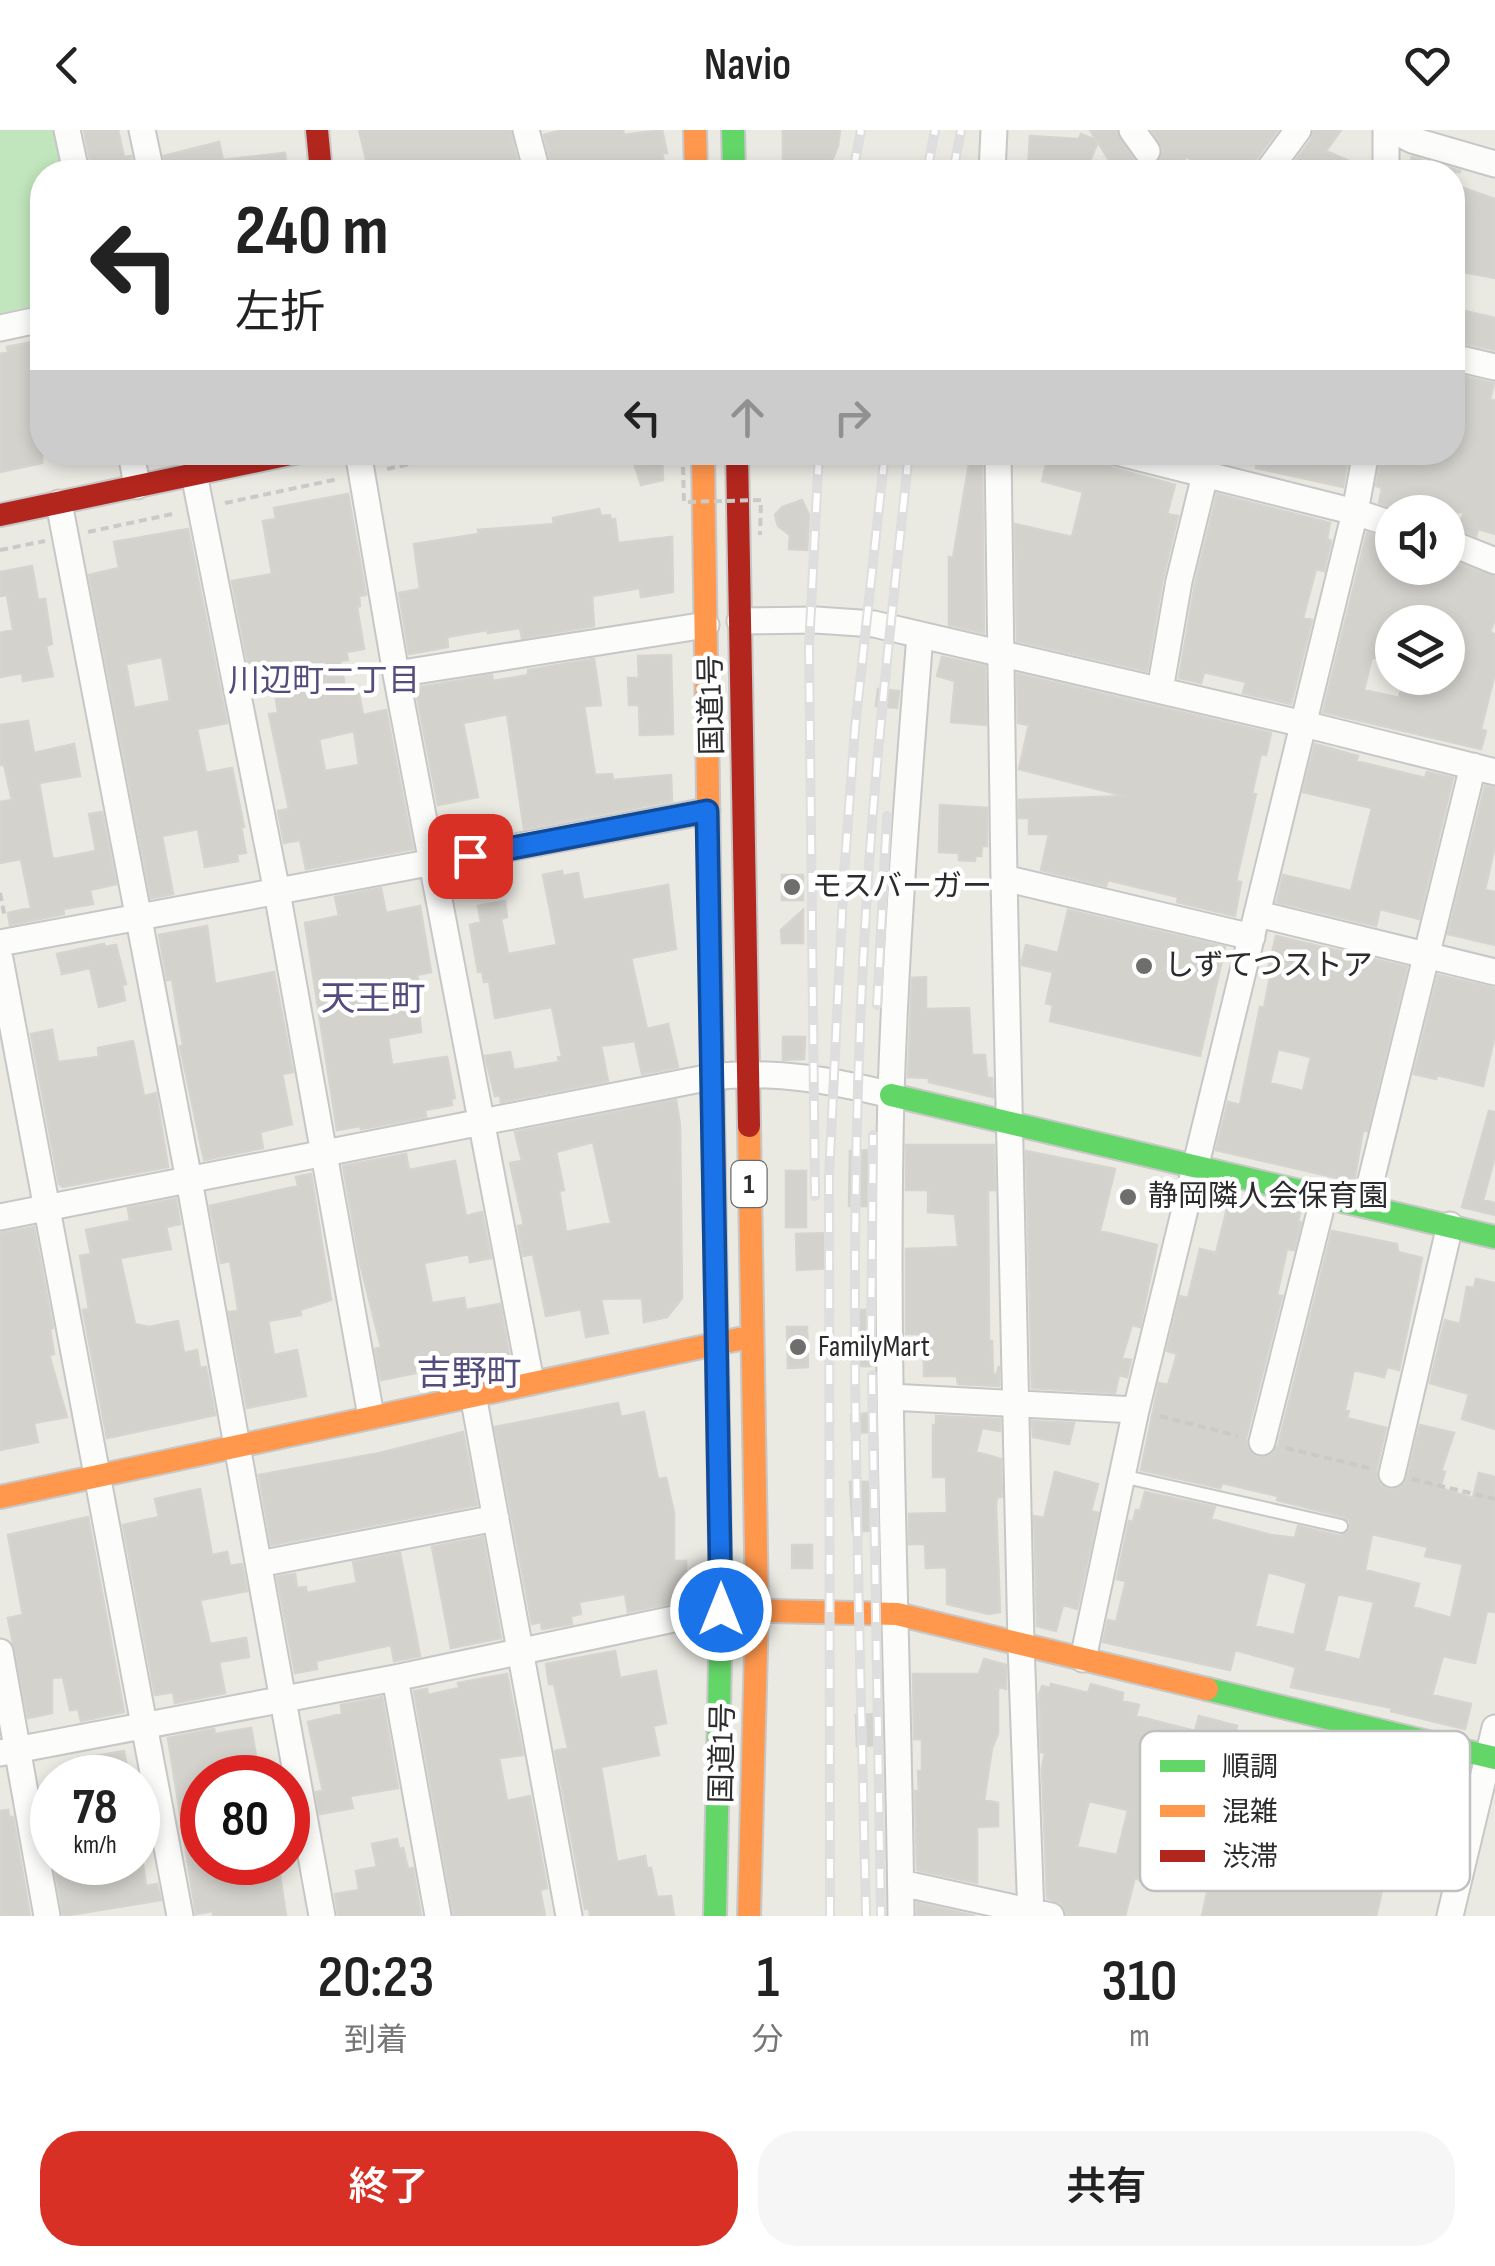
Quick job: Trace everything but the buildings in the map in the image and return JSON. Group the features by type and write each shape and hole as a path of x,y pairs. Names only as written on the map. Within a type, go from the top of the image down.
{"main road":[{"path":"316,130 320,160"},
{"path":"695,130 696,160"},
{"path":"733,130 734,160"},
{"path":"0,515 237,465"},
{"name":"国道1号","path":"703,465 721,1610 714,1916"},
{"name":"国道1号","path":"737,465 757,1610 749,1916"},
{"path":"892,1096 1495,1237"},
{"path":"0,1497 719,1341 750,1338"},
{"path":"721,1610 897,1614 1380,1731"}],"street":[{"path":"67,130 73,160"},
{"path":"142,130 148,160"},
{"path":"526,130 534,160"},
{"path":"993,160 994,130"},
{"path":"1276,160 1298,130"},
{"path":"1387,160 1390,130 1495,164"},
{"path":"0,328 30,322"},
{"path":"1465,361 1495,367"},
{"path":"133,465 137,486"},
{"path":"359,465 531,1382"},
{"path":"901,1883 1038,1914 1020,1644 998,465"},
{"path":"1169,465 1375,519"},
{"path":"1083,1659 1136,1410 1363,465"},
{"path":"194,474 277,892 371,1416"},
{"path":"1160,690 1178,581 1205,474"},
{"path":"59,503 189,1180 322,1916"},
{"path":"1465,549 1495,561"},
{"path":"740,621 874,624 1484,769 1426,955 1365,1205"},
{"path":"396,674 706,625"},
{"path":"901,1916 890,1397 892,1096 898,944 920,634"},
{"path":"3,934 138,918 707,811"},
{"path":"1004,878 1426,955 1495,972"},
{"path":"0,960 180,1916"},
{"path":"0,1217 711,1077 748,1073 828,1079 892,1096"},
{"path":"1262,1442 1324,1196"},
{"path":"1392,1474 1450,1226"},
{"path":"473,1395 568,1916"},
{"path":"890,1397 1136,1410"},
{"path":"260,1564 496,1518"},
{"path":"9,1751 396,1678 721,1610"},
{"path":"0,1652 9,1751 47,1916"},
{"path":"396,1678 438,1916"},
{"path":"1470,1841 1492,1758 1495,1728"},
{"path":"1450,1916 1457,1891"}],"lane":[{"path":"1122,1476 1341,1526"}],"path":[{"path":"0,550 200,508 352,465"},
{"path":"683,468 684,502 761,500 760,535"},
{"path":"0,893 3,934"},
{"path":"1136,1410 1495,1499"}],"green space":[{"path":"0,130 54,130 60,160 30,160 30,307 0,313"}],"railway":[{"path":"855,160 861,130"},
{"path":"929,160 935,130"},
{"path":"955,160 961,130"},
{"path":"815,1196 809,648 818,465"},
{"path":"830,1916 829,1175 855,728 884,465"},
{"path":"866,1916 856,1414 856,1162 874,796 908,465"},
{"path":"877,1005 887,816"},
{"path":"871,1335 873,1135"},
{"path":"872,1375 881,1916"}],"traffic: fast":[{"path":"733,130 734,160"},
{"path":"709,862 721,1609 715,1916"},
{"path":"891,1095 1495,1237"},
{"path":"1207,1689 1382,1731"},
{"path":"1470,1752 1495,1758"}],"traffic: slow":[{"path":"695,130 696,160"},
{"path":"703,465 709,862"},
{"path":"749,1126 757,1610 749,1916"},
{"path":"0,1497 739,1339"},
{"path":"732,1610 897,1614 1207,1689"}],"traffic: jam":[{"path":"317,130 320,160"},
{"path":"0,515 238,465"},
{"path":"737,465 749,1126"}],"place":[{"name":"モスバーガー","path":"792,887"},
{"name":"しずてつストア","path":"1144,966"},
{"name":"静岡隣人会保育園","path":"1128,1197"},
{"name":"FamilyMart","path":"798,1347"}],"district":[{"name":"川辺町二丁目","path":"324,681"},
{"name":"天王町","path":"373,999"},
{"name":"吉野町","path":"469,1374"}],"route":[{"path":"470,856 707,811 721,1610"}]}
